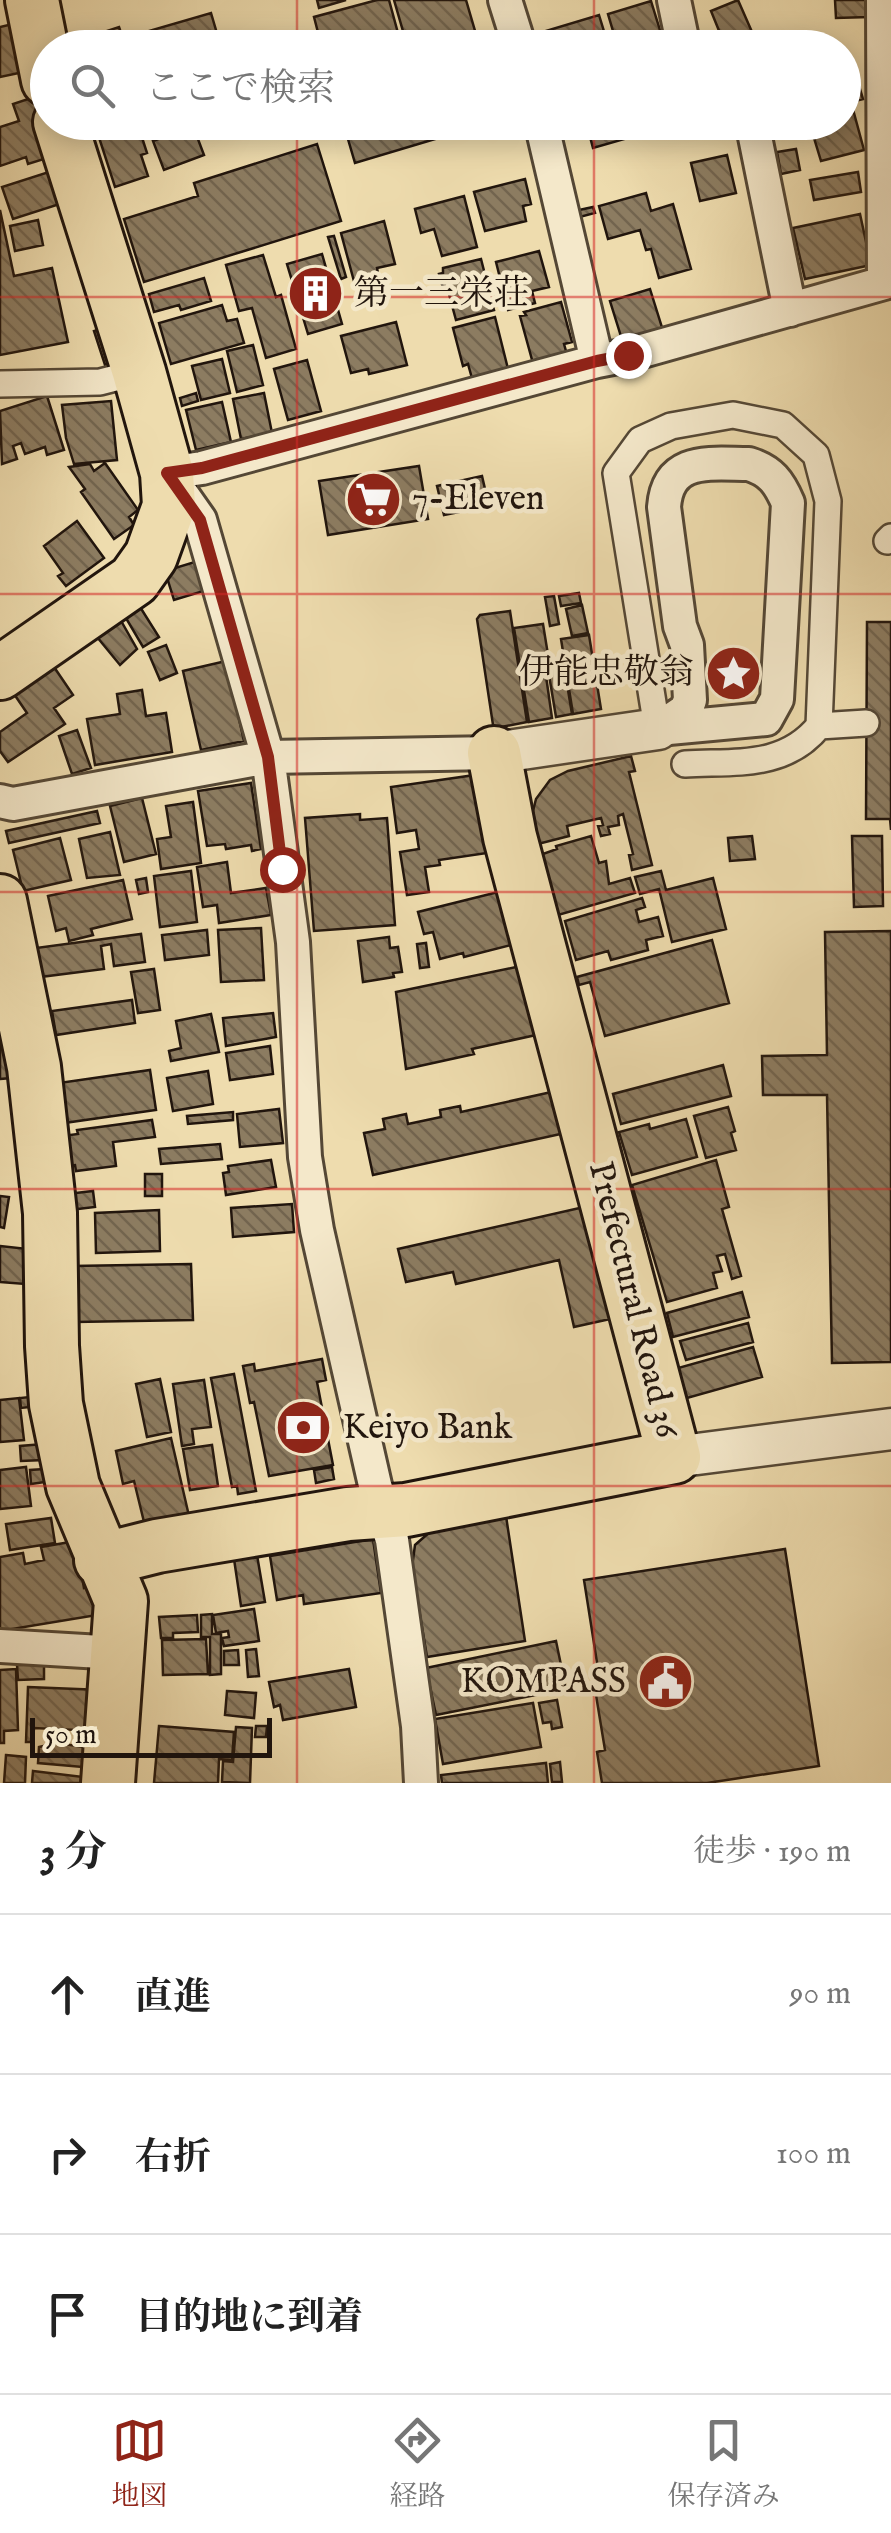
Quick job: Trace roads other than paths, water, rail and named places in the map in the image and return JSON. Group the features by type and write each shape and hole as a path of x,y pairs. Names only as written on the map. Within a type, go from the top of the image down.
{"main road":[{"path":"32,0 38,30"},
{"path":"0,672 134,580 151,556 169,506 167,473 139,372 66,140"},
{"name":"Prefectural Road 36","path":"101,1560 157,1546 348,1514 384,1512 674,1457 510,837 494,754"},
{"path":"0,901 34,1067 50,1214 56,1404 73,1486 121,1601 108,1783"}],"street":[{"path":"505,0 514,30"},
{"path":"422,1783 418,1726 392,1540 317,1230 304,1157 293,942 268,757 200,520 167,473 202,468 884,283 883,0"},
{"path":"676,1 681,30"},
{"path":"545,140 597,361"},
{"path":"756,140 790,310"},
{"path":"0,384 100,382 139,372"},
{"path":"656,719 616,473 640,440 671,426 733,415 783,425 816,455 828,501 830,592 818,726 807,741 787,754 767,759 685,764"},
{"path":"0,800 13,804 268,757 494,754 686,710 690,672 668,541 665,491 685,468 749,464 767,470 780,484 788,503 777,699 766,719 731,724 656,719"},
{"path":"690,672 703,706 731,724"},
{"path":"818,726 866,723"},
{"path":"674,1457 890,1430 891,1440"},
{"path":"0,1646 118,1653"}],"place":[{"name":"第一三栄荘","path":"315,294"},
{"name":"7-Eleven","path":"373,499"},
{"name":"伊能忠敬翁","path":"733,673"},
{"name":"Keiyo Bank","path":"304,1428"},
{"name":"KOMPASS","path":"665,1682"}]}
